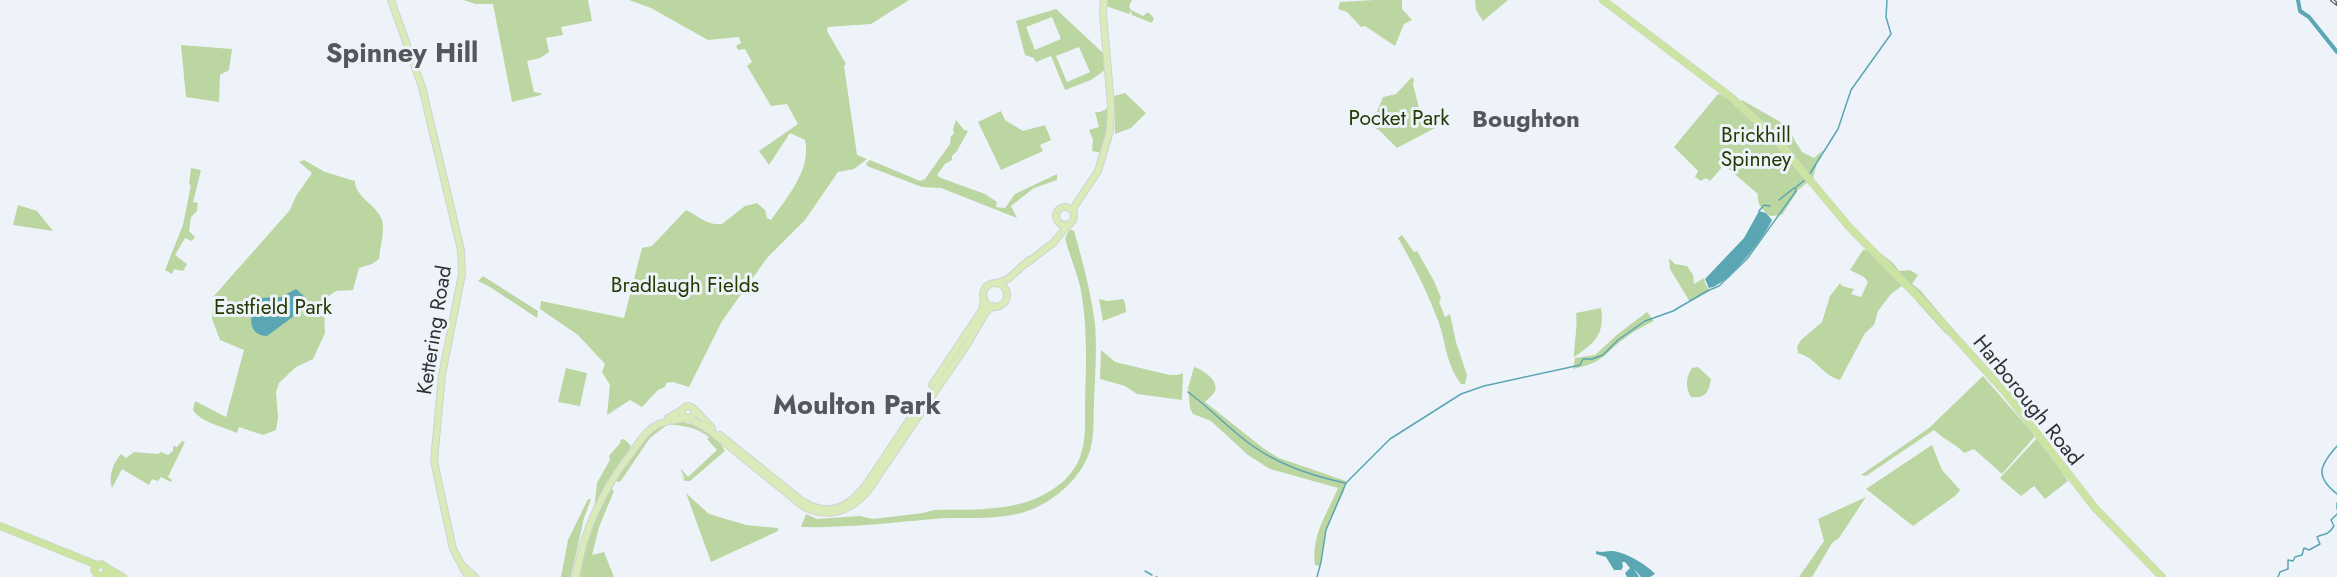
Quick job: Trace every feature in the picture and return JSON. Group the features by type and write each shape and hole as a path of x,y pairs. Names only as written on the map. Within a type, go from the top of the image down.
{"highway":[{"name":"Harborough Road","path":"1603,0 1735,100 1774,137 1866,245 1971,354 2030,423 2087,499 2162,577"},
{"path":"0,528 88,566 96,568 102,564 105,571 114,577"},
{"path":"96,568 99,576 105,571"},
{"path":"105,571 123,577"}],"main road":[{"name":"Kettering Road","path":"391,0 424,92 462,250 462,274 442,375 434,458 436,478 453,549 459,563 471,576"},
{"path":"576,577 592,519 639,437 649,427 687,406 694,409 710,427 809,505 826,509 843,506 863,490 982,310 985,288 990,284 1008,279 1057,238 1073,219 1076,204 1100,167 1110,131 1111,105 1103,17 1104,0"},
{"path":"1057,238 1058,210 1076,204"},
{"path":"1067,207 1073,211"},
{"path":"1058,224 1068,225"},
{"path":"932,386 936,385 968,343 987,309 1005,301 1008,279"},
{"path":"996,283 1006,290"},
{"path":"984,299 993,306"},
{"path":"682,410 683,416 709,430 800,505 815,512 834,513 852,506 870,488 948,369"},
{"path":"624,461 653,427 688,418 694,415 694,409"},
{"path":"674,420 687,421 709,430"},
{"path":"758,464 760,470 777,486"}],"green space":[{"path":"463,0 588,0 592,21 561,27 563,35 546,38 549,52 540,58 527,61 534,92 541,93 541,95 512,102 493,4 476,4"},
{"name":"Bradlaugh Fields","path":"629,0 909,0 871,24 828,27 827,31 846,64 844,66 857,155 867,159 854,169 838,172 805,220 767,258 722,321 689,387 673,382 666,383 665,387 658,390 642,407 630,400 607,415 610,385 602,372 605,364 578,335 540,309 541,301 624,318 642,248 652,246 686,210 707,222 722,224 745,206 757,203 765,210 767,218 771,220 796,183 805,162 806,151 805,140 790,133 769,165 759,151 798,124 787,104 771,106 747,66 752,62 745,49 738,50 736,46 741,43 739,37 708,40 651,8"},
{"path":"1107,0 1132,0 1129,6 1131,10 1143,16 1148,12 1154,18 1152,23 1132,15 1131,11 1129,14 1106,6"},
{"path":"1402,0 1402,9 1412,20 1404,24 1395,46 1365,26 1361,27 1347,12 1338,9 1340,2"},
{"path":"1475,0 1508,0 1483,21 1476,10"},
{"path":"1056,9 1103,53 1105,70 1091,80 1065,90 1051,56 1036,62 1034,58 1025,55 1016,21","holes":["1052,17 1061,39 1035,50 1026,27","1079,47 1090,72 1067,82 1056,56"]},
{"path":"181,45 232,49 229,70 220,75 219,102 186,97"},
{"name":"Pocket Park","path":"1412,77 1419,108 1437,127 1397,148 1379,130 1371,126 1383,97 1396,94"},
{"path":"1125,93 1146,113 1131,128 1115,134 1114,96"},
{"name":"Brickhill Spinney","path":"1718,94 1741,102 1742,100 1789,127 1802,152 1814,158 1823,150 1813,178 1798,190 1782,215 1770,216 1759,204 1758,194 1724,165 1710,181 1706,178 1701,181 1695,177 1698,171 1674,147"},
{"path":"1108,108 1102,153 1092,151 1093,140 1089,130 1099,127 1095,112"},
{"path":"1001,111 1005,120 1023,131 1045,125 1051,140 1040,145 1043,151 1001,170 978,122"},
{"path":"956,120 964,130 968,131 952,156 952,160 945,164 937,175 941,178 985,194 997,202 996,207 1005,208 1015,194 1057,174 1057,180 1034,188 1011,206 1017,218 941,188 922,187 867,166 866,163 870,160 920,181 925,179 950,144"},
{"name":"Eastfield Park","path":"304,160 325,172 355,181 359,192 382,220 383,234 379,259 359,268 353,290 336,291 329,296 324,310 325,333 313,359 296,367 279,383 276,392 278,417 276,430 263,435 239,427 237,433 201,418 193,410 195,401 226,417 244,350 220,340 212,319 213,297 290,210 296,196 312,173 299,162"},
{"path":"191,168 201,170 193,202 198,203 197,211 191,217 189,231 195,237 192,241 185,238 175,255 187,264 183,271 174,269 172,274 165,270 183,225 191,185 189,184"},
{"path":"18,205 37,211 53,231 13,225"},
{"path":"1070,229 1074,231 1086,278 1095,324 1096,343 1092,443 1084,465 1072,481 1042,505 1009,516 801,527 806,514 817,519 860,516 873,519 934,510 1011,506 1039,497 1067,478 1077,464 1083,448 1086,374 1083,301 1065,238"},
{"path":"1402,235 1414,252 1417,251 1434,281 1445,317 1450,314 1467,375 1465,384 1461,384 1451,367 1433,308 1398,238"},
{"path":"1875,249 1893,263 1899,271 1910,270 1918,275 1912,284 1920,290 1953,329 1946,334 1916,301 1915,294 1906,283 1891,294 1878,311 1874,325 1865,333 1840,380 1798,353 1797,347 1801,340 1822,322 1830,296 1840,283 1842,286 1854,289 1851,294 1861,297 1868,282 1864,277 1850,270 1863,250"},
{"path":"1669,258 1675,264 1687,266 1693,275 1694,284 1704,278 1710,291 1690,302 1670,269"},
{"path":"483,276 538,311 537,318 478,281"},
{"path":"1099,299 1108,301 1123,299 1126,312 1103,321"},
{"path":"1601,308 1601,325 1597,337 1574,357 1576,313"},
{"path":"1647,312 1654,321 1628,335 1597,361 1573,369 1575,358 1595,355"},
{"path":"1101,350 1115,362 1170,375 1183,373 1182,400 1137,394 1125,386 1100,379"},
{"path":"1194,367 1206,373 1215,383 1215,391 1205,402 1263,448 1279,458 1346,481 1344,491 1326,530 1320,566 1315,565 1315,544 1338,488 1270,469 1248,455 1211,421 1193,414 1190,408 1188,388"},
{"path":"1698,367 1711,379 1708,390 1703,395 1691,397 1687,378 1692,368"},
{"path":"566,368 587,373 580,406 558,402"},
{"path":"1983,376 2035,436 2002,474 1974,449 1964,453 1934,430 1866,476 1861,475 1929,428"},
{"path":"678,421 692,424 709,434 726,446 726,448 722,446 725,451 690,481 685,481 680,474 685,479 680,468 688,477 717,450 707,439 709,437 699,431 668,424 650,438 620,482 615,481 640,443 656,429 666,424"},
{"path":"2038,437 2068,481 2045,499 2034,486 2021,496 2000,478"},
{"path":"624,439 631,446 594,511 597,483 610,460 609,456 621,442 620,440"},
{"path":"182,441 185,442 168,477 172,480 171,482 161,477 158,481 152,479 149,485 122,469 112,488 112,470 121,454 126,458 134,452 158,454 161,452 168,455 173,451 173,446 177,447"},
{"path":"1932,445 1942,470 1960,490 1913,526 1866,489"},
{"path":"610,488 614,491 599,527 592,555 604,552 614,577 579,577 591,525"},
{"path":"686,493 709,514 746,525 778,528 778,531 711,562"},
{"path":"1866,497 1839,538 1832,543 1812,577 1799,577 1824,541 1818,519"},
{"path":"588,499 591,499 584,518 571,577 561,577 568,540"}],"water":[{"path":"1759,211 1766,213 1772,220 1762,238 1735,270 1717,285 1709,288 1705,279 1744,238"},
{"path":"296,289 306,298 306,307 267,336 256,332 251,316 256,298 281,297"},
{"path":"1596,551 1622,553 1655,574 1650,577 1641,577 1634,569 1639,577 1627,577 1625,573 1630,568 1625,562 1622,562 1621,570 1614,570 1606,557 1596,554"}],"waterway":[{"path":"1809,175 1838,129 1851,90 1891,34 1886,17 1887,0"},
{"path":"2298,0 2300,11 2309,17 2337,52"},
{"path":"1317,577 1326,530 1346,483 1390,439 1461,394 1484,386 1580,365 1583,359 1603,355 1618,340 1645,321 1673,311 1719,286 1747,259 1796,191 1795,188 1806,179"},
{"path":"1779,200 1794,188"},
{"path":"1759,211 1764,205 1770,206"},
{"path":"1188,392 1242,438 1272,458 1320,477 1345,483"},
{"path":"2337,446 2323,465 2322,470 2325,482 2337,494"},
{"path":"2337,503 2337,509"},
{"path":"2278,577 2280,572 2288,569 2288,560 2293,561 2295,557 2302,555 2304,548 2309,550 2320,544 2317,537 2332,529 2334,526 2331,520 2337,514"},
{"path":"1145,571 1152,575"}],"railway":[{"path":"2332,0 2337,4"}],"district":[{"name":"Spinney Hill","path":"402,52"},
{"name":"Boughton","path":"1526,118"},
{"name":"Moulton Park","path":"857,404"}]}
